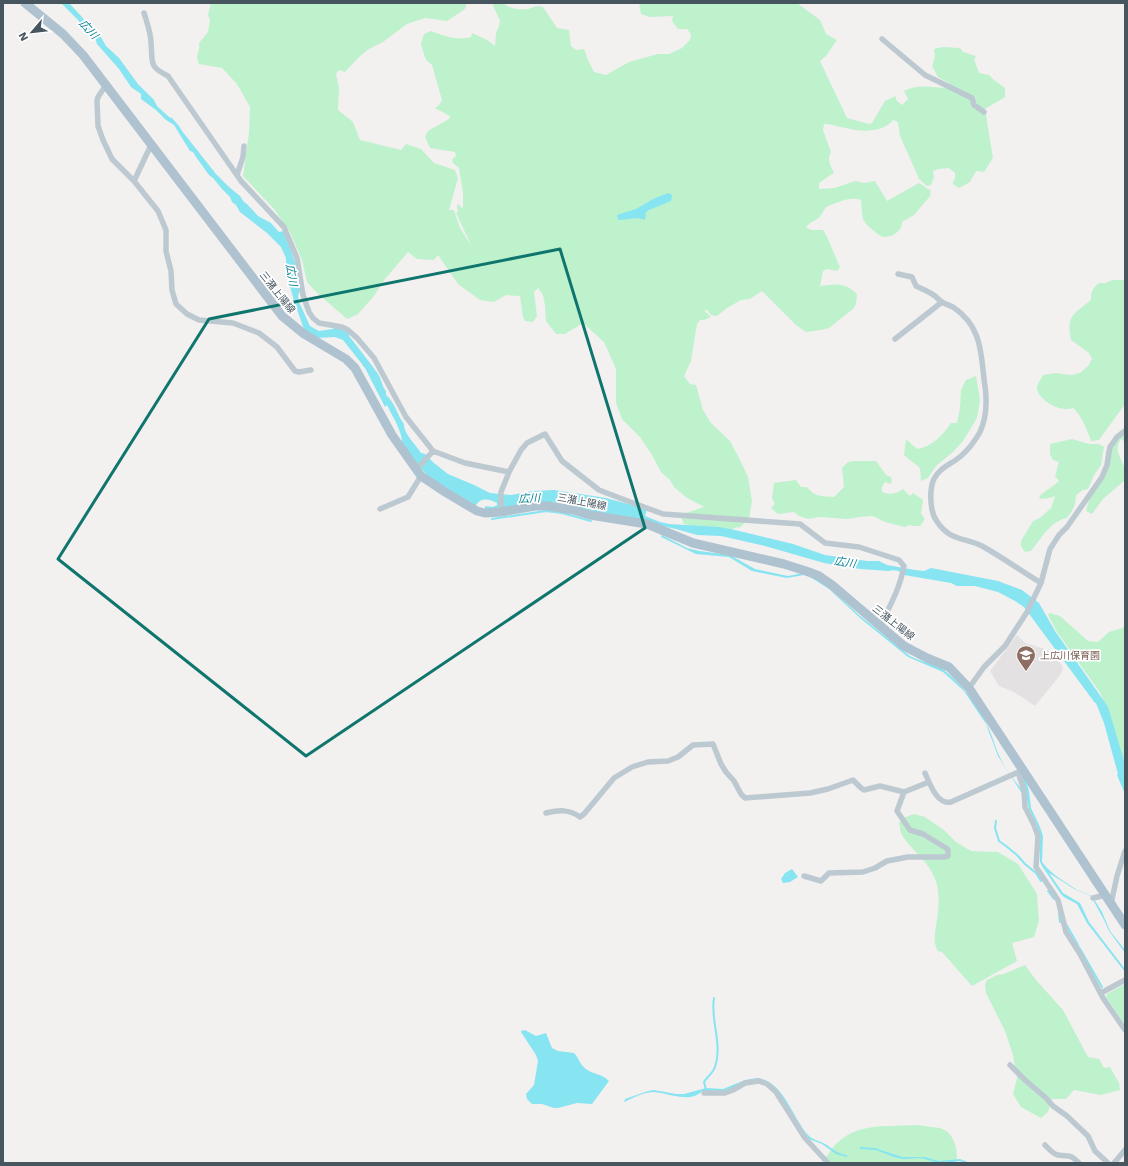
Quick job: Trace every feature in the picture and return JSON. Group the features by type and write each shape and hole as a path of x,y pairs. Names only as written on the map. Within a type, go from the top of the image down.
{"main road":[{"name":"三潴上陽線","path":"25,3 63,34 82,55 282,316 304,334 346,360 355,368 392,435 419,470 445,492 477,511 485,513 535,506 548,506 590,515 647,524 694,543 803,570 819,576 910,649 949,668 969,688 1021,771 1125,925"}],"street":[{"path":"144,13 152,42 151,60 154,68 168,76 237,175 284,227 297,258 309,312 319,323 342,327 357,338 374,358 412,426 428,443 433,451 465,463 508,472"},
{"path":"882,39 925,75 972,98 974,105 984,112"},
{"path":"106,85 98,97 98,126 112,158 134,181 158,210 166,230 166,250 171,271 172,290 176,304 186,314 199,320 233,323 259,333 277,347 295,371 300,372 311,370"},
{"path":"134,181 151,145"},
{"path":"237,175 243,157 244,146"},
{"path":"898,274 912,277 916,286 934,295 963,316 971,324 981,346 987,398 985,415 980,432 970,447 939,471 933,480 931,491 932,511 935,519 944,532 981,546 1041,583"},
{"path":"895,339 942,302"},
{"path":"969,688 984,668 1005,646 1027,612 1041,583 1050,550 1059,535 1067,527 1102,477 1107,465 1110,447 1117,437 1125,431"},
{"path":"501,510 501,492 508,472 527,443 545,434 562,461 599,490 663,514 800,524 825,543 859,547 899,560 904,566 902,575 894,599 880,626"},
{"path":"380,509 408,497 419,470 433,451"},
{"path":"546,813 570,811 580,817 614,778 642,763 668,761 678,757 693,745 713,744 721,764 745,798 810,793 828,789 853,780 864,790 880,786 904,792 929,782"},
{"path":"925,773 940,801 946,803 1021,771 1025,807 1038,836 1036,868 1058,900 1066,932 1103,998 1125,1030"},
{"path":"804,876 821,881 830,873 863,872 875,868 887,861 908,857 948,856 948,850 946,848 923,834 910,830 903,823 896,811 904,792"},
{"path":"1111,904 1117,876 1125,851"},
{"path":"1093,898 1106,895"},
{"path":"1101,993 1125,980"},
{"path":"1010,1065 1053,1106 1067,1116 1088,1136 1095,1151 1107,1162"},
{"path":"704,1093 725,1093 745,1083 759,1081 767,1084 776,1092 805,1138 828,1163"},
{"path":"1045,1145 1054,1153 1058,1155 1066,1155 1079,1163"},
{"path":"1114,1163 1125,1150"}],"highlighted area":[{"path":"560,249 645,528 306,756 58,559 209,319"}],"shaded area":[{"name":"上広川保育園","path":"1017,635 1025,643 1050,652 1051,655 1058,658 1063,668 1061,674 1035,706 1014,692 999,686 990,671"}],"green space":[{"path":"211,3 467,3 465,9 447,21 425,18 407,24 383,42 369,49 345,72 339,70 336,74 339,88 338,110 353,122 360,140 401,150 406,144 421,149 434,163 455,170 458,178 449,210 454,210 460,228 472,247 456,213 458,212 458,204 463,209 463,193 459,168 453,163 452,159 456,156 455,152 430,148 425,137 428,131 449,119 450,116 435,108 442,100 432,65 426,60 421,43 424,34 431,31 456,38 471,37 472,33 487,40 495,46 496,33 500,21 492,3 503,3 508,7 518,9 528,9 537,6 543,7 557,28 569,30 571,46 576,50 584,49 594,72 606,75 629,62 658,54 669,54 682,48 690,40 691,34 687,29 678,29 672,21 673,16 650,17 641,14 639,3 797,3 820,20 826,34 837,40 826,56 820,61 847,118 869,124 872,123 885,101 896,96 896,100 902,105 908,99 904,91 915,87 926,86 949,88 949,83 938,77 932,66 935,57 934,49 943,47 960,48 963,52 976,56 974,59 979,73 989,75 1005,88 1005,97 985,109 993,158 984,172 976,171 970,182 959,188 953,184 955,173 949,168 933,171 934,177 931,185 927,186 919,179 900,136 898,122 893,120 884,127 864,131 824,124 823,130 831,152 829,157 831,167 834,172 819,183 819,189 835,188 855,181 864,183 875,181 887,201 919,183 931,191 931,195 914,215 902,222 899,231 886,237 881,236 872,230 865,223 862,216 861,200 857,199 843,200 826,207 819,218 806,227 811,230 823,230 840,267 837,271 827,269 823,271 820,286 840,285 848,287 857,294 856,304 853,309 829,328 806,332 796,325 762,291 750,299 741,300 717,316 711,315 707,310 704,310 711,317 700,320 697,324 691,361 684,376 690,384 696,385 703,410 711,423 730,441 748,477 752,501 749,519 739,528 711,530 684,524 680,515 704,507 687,498 674,487 670,480 661,472 640,437 622,419 616,403 616,369 604,342 583,323 565,334 556,334 546,321 543,295 538,288 534,292 537,316 533,322 525,321 520,296 506,295 494,302 480,300 458,284 438,255 434,260 417,259 408,252 358,314 347,319 315,291 307,282 302,260 290,232 274,209 243,176 249,133 250,107 237,84 222,68 199,64 197,55 199,43 208,32 210,20 208,15"},
{"path":"1113,280 1125,280 1125,404 1099,440 1091,441 1084,423 1079,414 1073,408 1062,409 1050,404 1041,396 1037,387 1043,375 1056,373 1071,375 1080,373 1088,366 1092,359 1089,353 1071,340 1071,320 1076,312 1091,300 1092,292 1099,283 1105,283"},
{"path":"976,376 980,400 977,418 963,441 953,452 936,466 928,478 921,481 920,468 904,455 906,439 917,449 922,448 937,440 951,423 957,423 961,390 966,380"},
{"path":"1125,428 1125,442 1121,439 1118,447 1118,453 1124,467 1125,480 1103,499 1092,514 1086,511 1089,500 1104,468 1107,449 1116,435"},
{"path":"1072,439 1089,444 1099,444 1104,447 1101,465 1094,475 1088,489 1083,490 1076,495 1074,507 1067,518 1051,527 1031,551 1025,552 1021,546 1021,541 1033,521 1040,518 1051,508 1055,496 1041,499 1039,497 1059,481 1055,476 1059,462 1053,460 1050,454 1050,444"},
{"path":"876,461 886,475 891,477 892,481 890,484 885,482 882,487 882,492 893,494 903,489 910,496 913,493 923,500 921,514 925,519 920,526 909,525 905,527 885,522 873,516 848,519 819,517 808,519 799,516 794,512 778,514 771,508 775,504 772,498 774,483 796,480 801,487 807,487 813,493 822,496 834,497 844,487 842,468 848,462"},
{"path":"1050,613 1060,616 1088,641 1098,642 1109,632 1125,627 1125,766 1101,694 1057,632 1048,615"},
{"path":"914,814 925,817 944,830 956,842 971,851 998,852 1018,864 1037,894 1039,921 1034,937 1012,943 1017,961 972,986 942,952 938,951 936,947 935,933 939,902 937,885 931,870 907,842 900,831 899,823 903,818"},
{"path":"1025,965 1036,980 1063,1010 1088,1057 1099,1059 1104,1068 1110,1067 1119,1083 1120,1090 1101,1095 1074,1090 1066,1099 1052,1099 1048,1112 1041,1118 1021,1107 1013,1094 1017,1078 1013,1055 1005,1031 986,993 985,985 987,980 997,975 1004,974"},
{"path":"1125,984 1125,1025 1106,997 1107,994"},
{"path":"917,1125 940,1128 949,1133 956,1147 956,1163 823,1163 831,1149 851,1133 875,1127"}],"water":[{"name":"広川","path":"61,3 69,3 87,25 101,37 106,46 119,58 138,84 154,100 157,106 172,118 179,126 216,174 240,196 258,216 271,223 279,232 284,231 295,262 300,290 298,296 299,302 310,326 319,331 333,329 334,327 344,330 349,334 378,374 386,391 386,395 394,405 410,439 421,453 425,454 448,474 490,493 511,495 533,491 554,490 606,498 647,509 645,516 669,524 719,527 793,544 825,555 867,561 879,561 887,565 915,570 924,571 931,568 998,581 1022,590 1039,603 1055,631 1108,707 1125,764 1125,794 1117,775 1118,774 1104,723 1096,703 1024,607 998,592 975,586 957,586 951,583 904,575 895,570 860,569 824,563 765,546 721,536 697,535 676,529 581,509 566,503 546,502 485,510 485,506 493,507 497,505 497,503 491,500 483,500 478,502 476,505 477,508 436,483 425,473 400,443 402,440 400,431 387,405 385,407 365,368 343,340 335,337 316,338 305,332 289,283 286,258 281,247 267,233 240,212 230,197 209,175 193,152 190,151 174,125 141,99 141,94 131,87 119,69 97,44 95,38 89,36 78,20"},
{"path":"668,193 672,195 671,201 646,212 645,220 638,218 618,220 617,215 636,209 653,199"},
{"path":"662,535 687,548 730,555 755,569 788,576 803,573 824,583 859,615 910,656 932,664 944,670 951,676 963,688 979,709 989,728 998,753 1004,764 1027,796 1022,777 999,742 1000,741 1025,778 1029,791 1031,808 1043,836 1042,862 1056,876 1077,890 1092,896 1102,912 1110,931 1125,950 1125,953 1109,931 1091,896 1076,890 1049,873 1063,893 1080,903 1089,922 1125,969 1125,972 1087,923 1077,904 1061,894 1042,866 1040,862 1040,836 1037,825 1029,809 1027,799 998,756 986,724 964,691 943,672 908,657 860,618 829,589 810,577 804,575 787,578 752,571 729,557 696,554 661,537"},
{"path":"792,869 798,877 790,882 783,883 781,879 785,873"},
{"path":"525,1030 536,1036 546,1033 552,1048 558,1051 574,1053 582,1066 609,1081 592,1104 577,1103 554,1108 542,1104 532,1104 527,1099 526,1094 534,1085 538,1061 536,1055 521,1032"},
{"path":"757,1078 774,1086 781,1093 803,1128 812,1139 847,1155 847,1157 836,1154 822,1144 809,1139 779,1093 759,1080 726,1091 702,1091 692,1097 679,1097 650,1092 624,1102 625,1099 648,1091 654,1090 684,1094 706,1088 723,1089 745,1080"},
{"path":"860,1147 875,1148 902,1157 924,1157 939,1161 960,1159 970,1163 958,1161 938,1163 921,1158 903,1159 876,1150 860,1149"}],"waterway":[{"path":"492,519 546,511 562,513 591,521"},
{"path":"996,821 995,828 999,841 1036,873 1041,881"},
{"path":"1048,891 1054,899"},
{"path":"1059,913 1060,922"},
{"path":"1066,924 1078,945"},
{"path":"1079,947 1102,987"},
{"path":"706,1090 704,1082 715,1067 718,1050 713,1006 714,998"}],"place":[{"name":"上広川保育園","path":"1026,672"}]}
